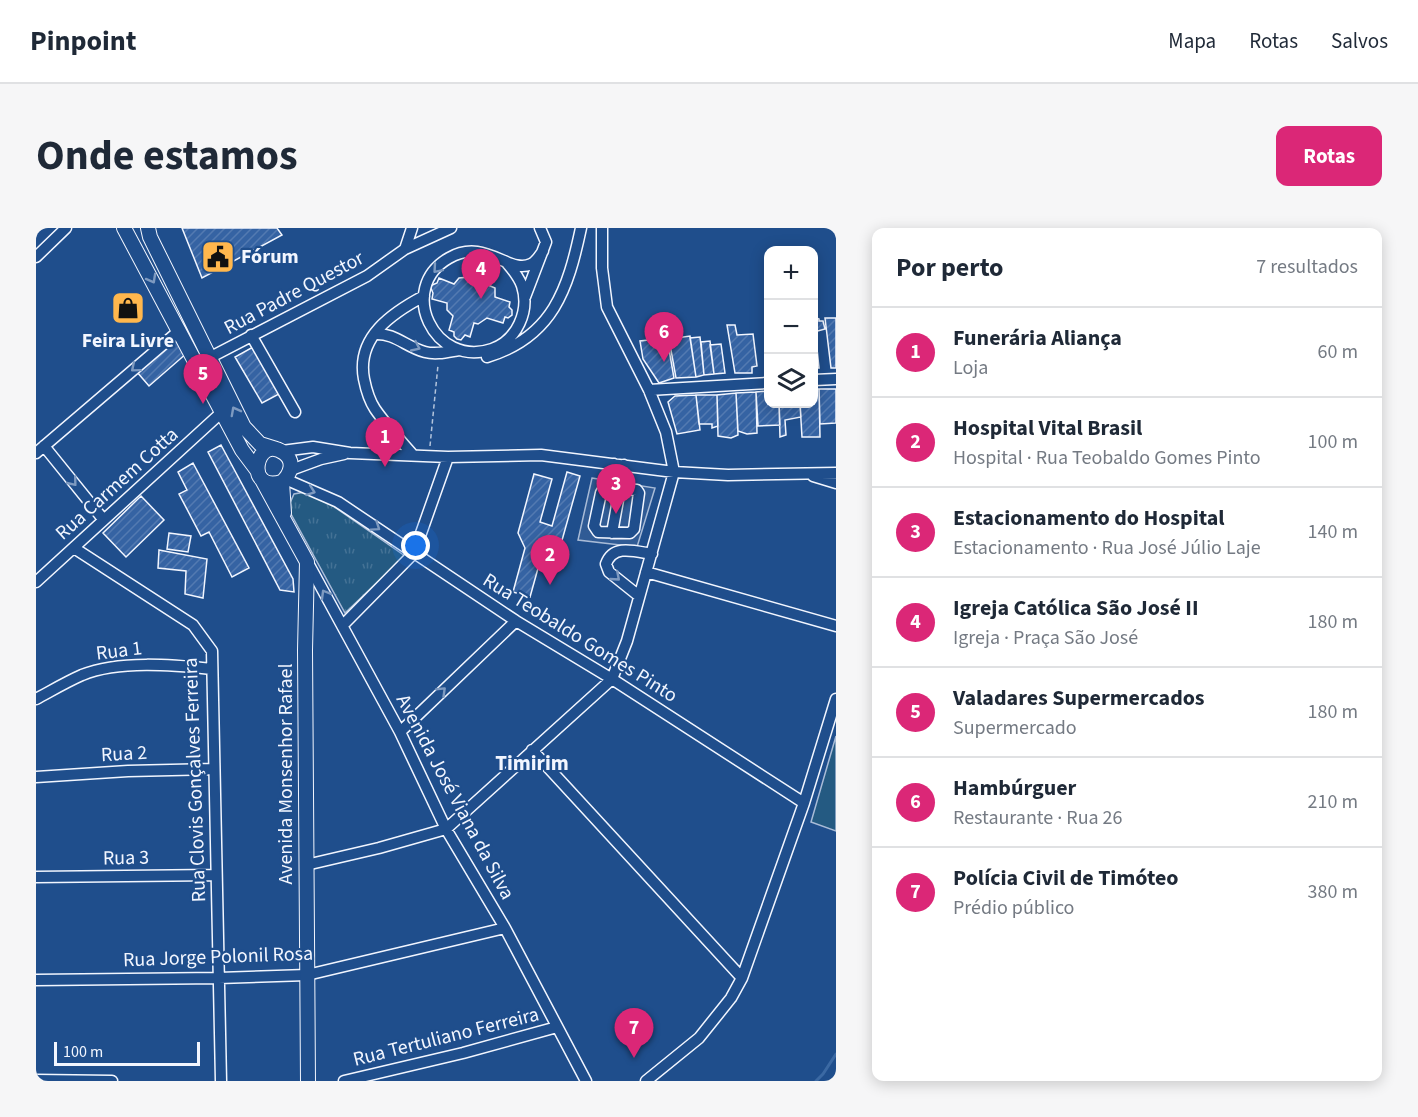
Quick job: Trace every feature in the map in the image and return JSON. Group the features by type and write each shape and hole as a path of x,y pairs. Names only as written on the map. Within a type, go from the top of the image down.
{"main road":[{"name":"Avenida Monsenhor Rafael","path":"124,228 242,450 259,474 307,562 308,1081"},
{"path":"148,228 150,237 244,427 260,444 279,450 290,459 283,505 285,520"},
{"path":"279,450 271,450 261,455 258,459 259,474 271,483 286,477"}],"street":[{"path":"36,257 66,228"},
{"path":"405,249 412,228"},
{"name":"Rua Padre Questor","path":"209,358 367,276 405,249 451,228"},
{"path":"525,298 546,242 540,228"},
{"path":"375,334 395,336 424,352 440,354 461,350 478,352 494,348 507,340 518,328 524,313 525,298 522,285 516,273 507,263 494,255 479,251 463,252 448,258 436,267 428,280 424,296 424,309 428,323 446,344 461,350 485,358 509,351 534,332 560,300 572,272 582,228"},
{"path":"306,865 446,829 612,679 627,641 674,472 666,432 649,390 607,307 602,268 602,228"},
{"path":"507,263 533,264 543,251"},
{"path":"413,455 374,407 366,390 362,370 367,345 385,321 424,296"},
{"path":"103,519 40,449 180,330"},
{"path":"251,335 295,412"},
{"path":"818,380 836,378"},
{"path":"649,390 764,383"},
{"name":"Rua Carmem Cotta","path":"36,582 222,412"},
{"path":"279,450 313,447 350,453 448,457 541,455 674,472 728,475 836,473"},
{"path":"286,477 321,459 350,453"},
{"path":"343,625 414,553 448,457"},
{"path":"612,533 620,489 619,465"},
{"path":"619,465 601,493 594,526 598,532 630,533 634,529 639,493 637,490 620,489"},
{"path":"807,473 836,483"},
{"name":"Rua Teobaldo Gomes Pinto","path":"286,477 338,502 516,621 612,679 804,803"},
{"name":"Rua Clovis Gonçalves Ferreira","path":"74,548 193,625 212,651 221,1081"},
{"path":"639,596 609,572 606,564 609,555 616,551 630,550 652,554"},
{"name":"Avenida José Viana da Silva","path":"307,562 400,732 446,829 505,927 586,1081"},
{"path":"646,572 836,626"},
{"path":"400,732 516,621"},
{"name":"Rua 1","path":"36,699 84,674 126,665 175,665 212,669"},
{"path":"646,1081 699,1038 731,998 742,978 804,803 836,699"},
{"path":"532,750 742,978"},
{"name":"Rua 2","path":"36,777 128,771 214,769"},
{"name":"Rua 3","path":"36,878 216,875"},
{"name":"Rua Jorge Polonil Rosa","path":"36,980 307,975 505,927"},
{"name":"Rua Tertuliano Ferreira","path":"344,1081 463,1053 556,1027"},
{"path":"36,1080 112,1081"}],"path":[{"path":"429,456 440,354"}],"green space":[{"path":"305,492 323,499 405,556 345,613 291,514 290,503 294,494"},
{"path":"836,736 836,831 811,822"}],"shaded area":[{"path":"592,478 655,488 637,547 578,540"}],"building":[{"name":"Fórum","path":"182,228 277,228 282,235 202,278"},
{"path":"485,261 489,269 493,270 488,285 495,288 495,297 510,302 512,315 505,317 503,323 487,318 478,324 474,323 470,337 465,335 461,340 457,339 454,332 449,330 453,316 447,310 447,303 432,299 433,293 430,286 437,283 439,278 454,284 459,278 468,277 474,262 479,264"},
{"path":"825,318 836,318 836,368 831,368"},
{"path":"818,319 823,321 825,329 818,331"},
{"path":"727,325 735,325 737,335 753,334 757,366 752,367 752,373 735,373"},
{"path":"690,336 696,377 676,378 669,339"},
{"path":"700,337 704,375 696,377 690,338"},
{"path":"667,338 674,378 659,383 643,359 640,341"},
{"path":"177,339 187,353 149,386 137,372"},
{"path":"710,341 714,374 704,375 701,342"},
{"path":"721,344 725,373 714,374 710,345"},
{"path":"253,347 279,394 262,403 235,357"},
{"path":"819,389 820,437 802,437 800,408 818,408"},
{"path":"819,389 836,389 836,423 820,424"},
{"path":"764,391 764,408 779,408 780,425 758,426 756,392"},
{"path":"756,392 757,433 747,434 738,431 736,393"},
{"path":"736,393 738,435 731,438 718,436 717,395"},
{"path":"696,395 700,430 677,434 668,402 675,396"},
{"path":"696,395 717,395 718,426 712,428 712,424 699,424"},
{"path":"779,408 800,408 801,417 785,420 786,435 780,437"},
{"path":"221,445 293,579 294,592 280,590 208,452"},
{"path":"193,463 249,568 232,577 209,532 201,536 179,494 187,490 178,472"},
{"path":"567,472 580,476 559,551 544,547 530,597 513,592 525,548 518,533 534,474 552,479 540,522 552,526"},
{"path":"141,496 164,520 126,557 103,533"},
{"path":"169,533 191,536 188,552 167,549"},
{"path":"159,550 207,559 203,598 185,594 186,571 158,568"}],"waterway":[{"path":"816,1081 836,1054"}],"place":[{"name":"Fórum","path":"218,257"},
{"name":"Igreja Católica São José II","path":"481,299"},
{"name":"Feira Livre","path":"128,308"},
{"name":"Hambúrguer","path":"664,362"},
{"name":"Valadares Supermercados","path":"203,404"},
{"name":"Funerária Aliança","path":"385,467"},
{"name":"Estacionamento do Hospital","path":"616,514"},
{"name":"Hospital Vital Brasil","path":"550,585"},
{"name":"Polícia Civil de Timóteo","path":"634,1058"}],"district":[{"name":"Timirim","path":"532,763"}]}
